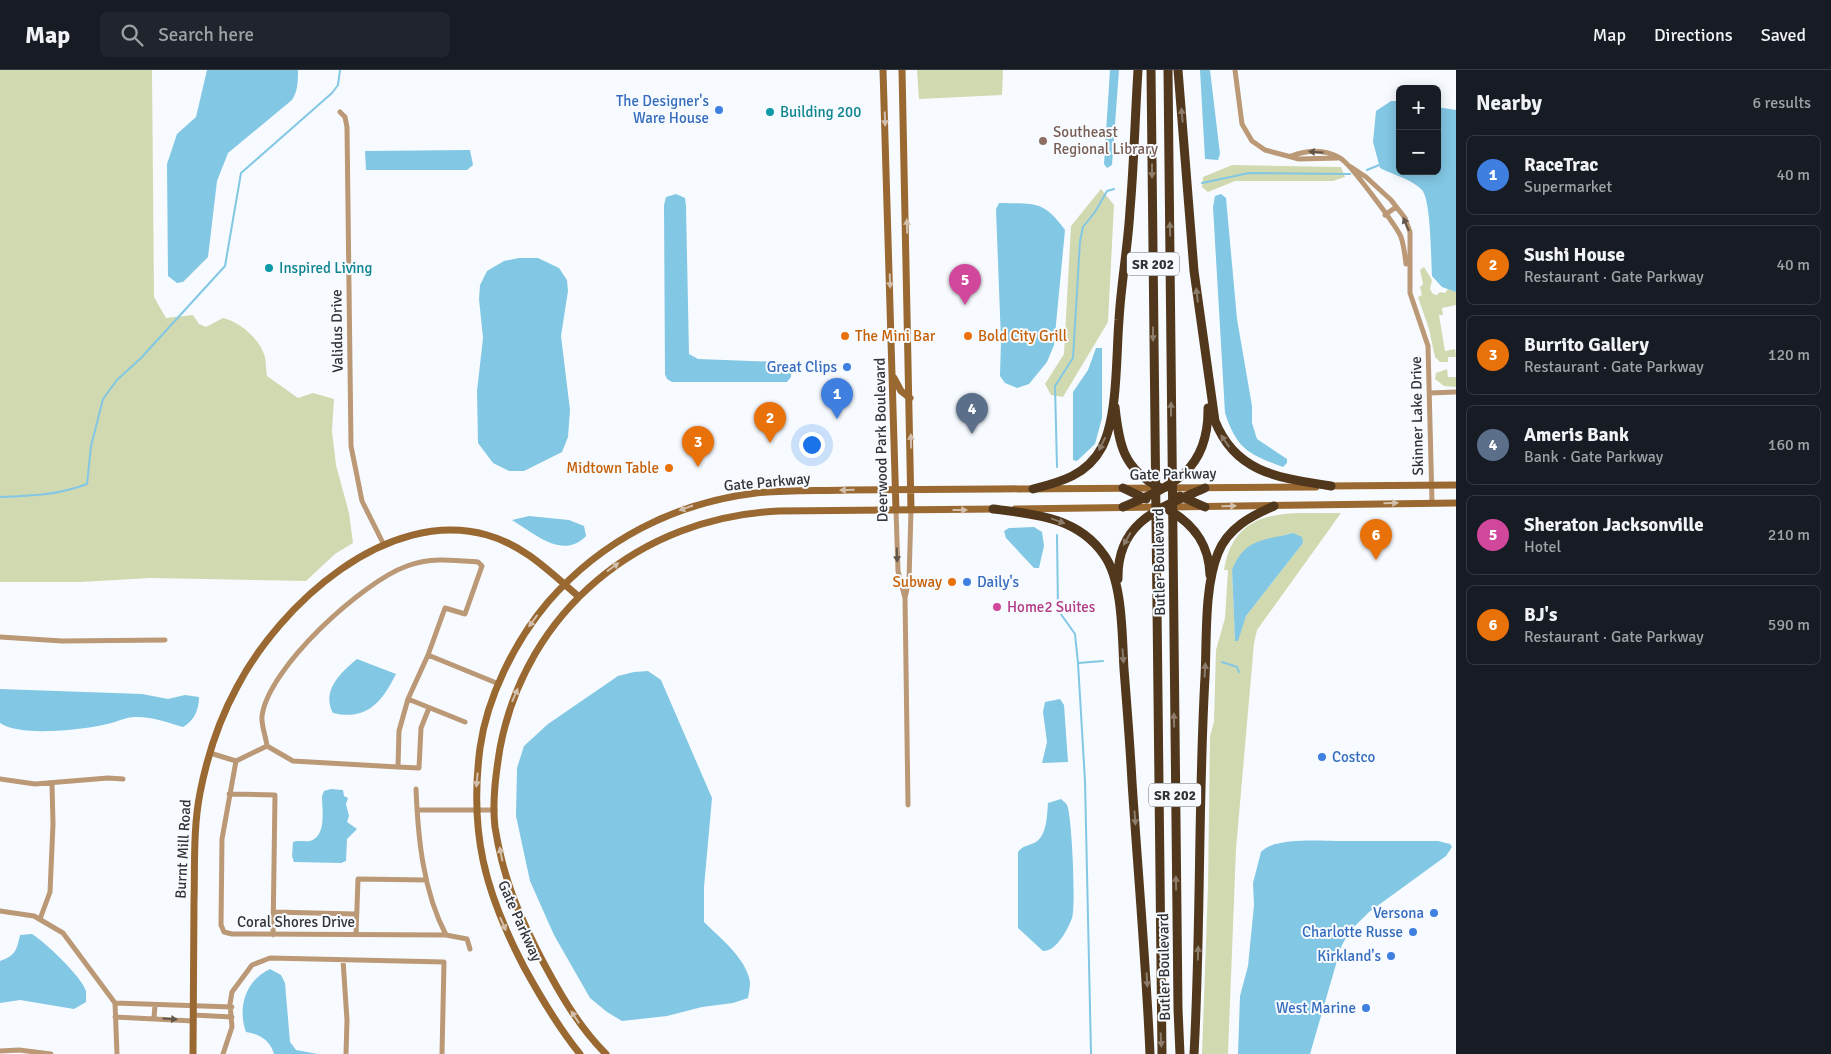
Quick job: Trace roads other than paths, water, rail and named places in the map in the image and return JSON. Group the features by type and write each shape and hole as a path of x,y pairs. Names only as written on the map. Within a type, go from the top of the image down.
{"highway":[{"path":"1138,70 1130,211 1119,318 1114,397 1117,433 1124,454 1138,474 1183,498 1206,506"},
{"name":"Butler Boulevard","path":"1150,70 1162,1054"},
{"name":"Butler Boulevard","path":"1168,70 1172,536 1180,1054"},
{"path":"1178,70 1194,265 1215,421 1225,441 1237,455 1258,470 1274,476 1331,486"},
{"path":"1123,507 1144,498 1190,470 1202,450 1208,429 1208,378"},
{"path":"1033,489 1072,477 1092,461 1105,439 1114,397"},
{"path":"1123,488 1189,523 1200,537 1209,561 1211,590"},
{"path":"1150,1054 1118,570 1123,547 1135,526 1162,507 1205,488"},
{"path":"1194,1054 1202,718 1211,590 1215,565 1223,544 1243,522 1274,506"},
{"path":"993,509 1050,518 1084,534 1099,548 1110,565 1115,580 1120,611"}],"main road":[{"name":"Deerwood Park Boulevard","path":"883,70 896,510"},
{"name":"Deerwood Park Boulevard","path":"902,70 911,510"},
{"path":"893,376 901,391 910,398"},
{"name":"Gate Parkway","path":"580,1054 560,1030 541,998 494,906 480,847 476,788 481,741 499,684 526,630 564,584 626,535 696,505 755,494 896,490 1456,485"},
{"name":"Gate Parkway","path":"606,1054 577,1020 552,979 515,906 506,880 495,826 495,810 499,754 513,699 537,651 561,616 579,597 602,576 632,555 673,533 708,521 766,512 1456,503"},
{"name":"Burnt Mill Road","path":"192,1054 196,817 200,792 210,753 223,715 238,685 269,640 296,607 332,576 360,557 384,545 397,539 424,532 456,530 487,535 518,548 579,597"}],"street":[{"name":"Skinner Lake Drive","path":"1235,70 1242,124 1252,141 1277,154 1291,156 1299,160 1341,158"},
{"name":"Validus Drive","path":"340,112 345,117 347,127 351,446 362,501 384,545"},
{"name":"Skinner Lake Drive","path":"1291,156 1308,151 1325,152 1341,158 1366,177 1405,218 1410,232 1408,272"},
{"name":"Skinner Lake Drive","path":"1351,167 1400,236 1408,272 1410,293 1428,346 1432,502"},
{"path":"1385,215 1396,207"},
{"path":"1430,393 1456,392"},
{"name":"Deerwood Park Boulevard","path":"896,510 898,571 905,598"},
{"name":"Deerwood Park Boulevard","path":"908,805 905,598 909,580 911,510"},
{"path":"398,767 399,731 408,700 445,608 465,614 482,566 478,562 438,559 406,566 375,584 322,626 288,664 270,691 262,717 268,746 293,761 398,767 419,768 421,728 429,708"},
{"path":"0,637 62,641 165,640"},
{"path":"428,654 499,684"},
{"path":"408,700 465,722"},
{"path":"210,753 236,761 268,746"},
{"name":"Coral Shores Drive","path":"236,761 222,839 221,926 224,932 232,934 446,935 467,939 470,949"},
{"path":"0,779 52,784 108,778 123,779"},
{"path":"40,919 50,892 53,824 52,784"},
{"path":"416,789 426,880 446,935"},
{"path":"230,794 275,795 273,934"},
{"path":"417,810 495,810"},
{"path":"356,935 358,879 426,880"},
{"path":"0,911 23,912 40,919 53,926 71,942 115,1003 116,1054"},
{"path":"273,912 356,914"},
{"path":"223,1054 232,1027 231,1000 235,989 252,965 270,958 444,962 442,1054"},
{"path":"343,960 347,1020 346,1054"},
{"path":"115,1003 232,1007"},
{"path":"134,1017 135,1004"},
{"path":"154,1018 155,1005"},
{"path":"115,1016 154,1018 232,1017"},
{"path":"0,1051 20,1050 51,1054"}],"water":[{"path":"207,70 298,70 297,86 292,100 228,153 217,181 208,257 183,282 177,283 168,276 167,164 177,134 196,117"},
{"path":"1110,70 1119,70 1112,165 1107,168 1104,164"},
{"path":"1200,70 1210,70 1220,154 1218,160 1205,159"},
{"path":"1391,101 1396,101 1396,175 1380,168 1373,142 1376,111"},
{"path":"1441,108 1456,110 1456,292 1442,287 1432,276 1429,217 1425,196 1418,186 1396,175 1441,175"},
{"path":"470,150 473,165 467,170 366,170 365,151"},
{"path":"676,194 685,198 686,206 689,354 698,359 781,362 791,369 791,377 787,382 672,382 667,379 665,374 664,205 666,197"},
{"path":"1221,194 1226,198 1237,319 1252,406 1252,423 1257,439 1287,459 1287,463 1283,467 1252,454 1245,449 1234,435 1225,413 1213,207 1215,196"},
{"path":"999,203 1036,205 1050,213 1065,230 1054,345 1047,362 1029,384 1017,388 1005,383 1000,376 1001,341 996,209"},
{"path":"519,258 538,258 559,268 567,280 568,291 561,336 570,410 568,437 562,452 524,471 509,471 493,463 478,443 477,391 483,338 479,299 480,285 487,271 504,261"},
{"path":"1096,348 1102,348 1102,418 1095,444 1077,461 1073,460 1073,392 1088,370"},
{"path":"529,516 569,520 584,526 586,536 577,543 568,546 549,542 539,538 512,520"},
{"path":"1034,527 1042,532 1044,546 1039,568 1034,568 1006,538 1004,531 1009,528"},
{"path":"1293,533 1302,537 1303,543 1246,616 1238,641 1235,641 1232,570 1237,560 1249,546 1256,542"},
{"path":"357,659 396,674 379,701 364,712 345,715 333,713 329,697 334,683"},
{"path":"648,671 661,680 712,798 704,887 704,922 738,957 748,973 750,986 748,998 733,1003 702,1007 667,1016 622,1021 590,998 554,935 530,881 516,816 517,768 524,746 548,724 618,676"},
{"path":"0,689 142,694 168,699 185,695 199,697 199,702 193,718 183,727 155,719 134,717 83,728 36,731 22,730 0,723"},
{"path":"1060,699 1064,705 1068,762 1042,763 1047,742 1043,712 1045,702"},
{"path":"331,789 343,790 344,796 348,798 346,804 349,816 347,822 357,829 347,839 346,861 341,863 294,862 292,856 293,842 310,841 319,834 323,815 322,796 324,791"},
{"path":"1061,799 1067,805 1069,812 1072,842 1073,910 1070,923 1061,939 1052,948 1043,951 1018,928 1018,852 1040,839 1046,824 1048,803"},
{"path":"1438,841 1450,844 1452,847 1446,856 1369,912 1349,932 1341,947 1310,1054 1238,1054 1240,996 1248,966 1254,905 1253,883 1261,852 1267,847 1287,842"},
{"path":"32,934 54,952 78,977 86,991 86,1002 74,1009 20,1000 0,1003 0,961 12,955 18,945 20,935"},
{"path":"270,969 281,975 285,983 290,1042 296,1050 318,1054 274,1054 267,1041 255,1034 246,1032 243,1023 243,1004 249,987"}],"waterway":[{"path":"0,497 55,493 87,484 91,446 103,399 117,380 141,358 225,266 241,173 332,93 338,85 340,70"},
{"path":"1367,170 1379,165"},
{"path":"1202,183 1249,173 1350,174"},
{"path":"1057,467 1055,386 1073,358 1080,241 1083,227 1095,212 1107,191 1114,189"},
{"path":"1057,535 1058,610 1075,634 1078,663 1085,781 1091,1054"},
{"path":"1078,663 1103,661"},
{"path":"1222,662 1237,667 1239,672"}],"place":[{"name":"The Designer's Ware House","path":"719,110"},
{"name":"Building 200","path":"770,112"},
{"name":"Southeast Regional Library","path":"1043,141"},
{"name":"Inspired Living","path":"269,268"},
{"name":"Sheraton Jacksonville","path":"965,305"},
{"name":"The Mini Bar","path":"845,336"},
{"name":"Bold City Grill","path":"968,336"},
{"name":"Great Clips","path":"847,367"},
{"name":"RaceTrac","path":"837,419"},
{"name":"Ameris Bank","path":"972,434"},
{"name":"Sushi House","path":"770,443"},
{"name":"Burrito Gallery","path":"698,467"},
{"name":"Midtown Table","path":"669,468"},
{"name":"BJ's","path":"1376,560"},
{"name":"Subway","path":"952,582"},
{"name":"Daily's","path":"967,582"},
{"name":"Home2 Suites","path":"997,607"},
{"name":"Costco","path":"1322,757"},
{"name":"Versona","path":"1434,913"},
{"name":"Charlotte Russe","path":"1413,932"},
{"name":"Kirkland's","path":"1391,956"},
{"name":"West Marine","path":"1366,1008"}]}
